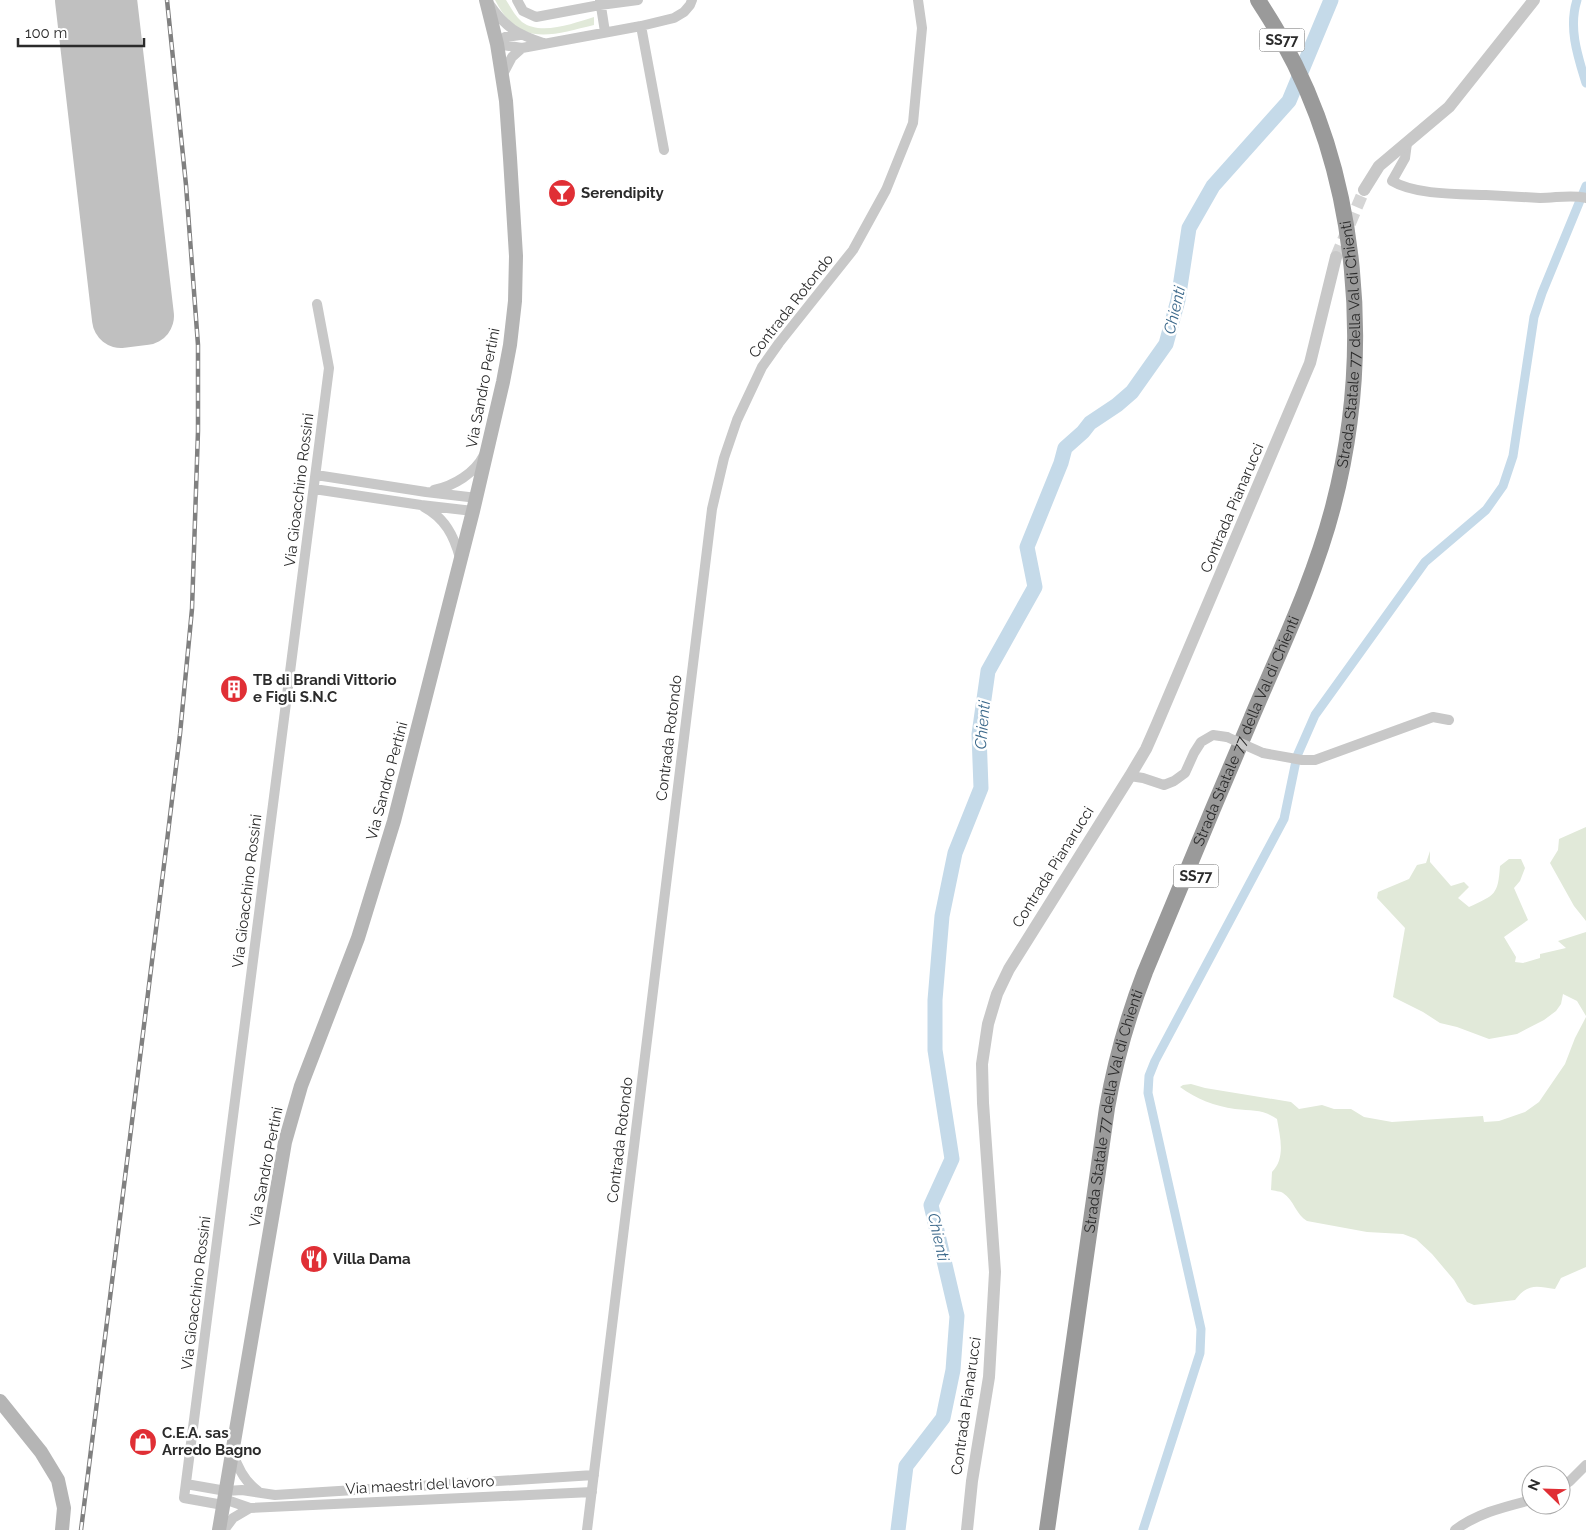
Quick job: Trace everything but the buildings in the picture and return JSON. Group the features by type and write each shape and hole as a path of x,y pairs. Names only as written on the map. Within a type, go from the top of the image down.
{"highway":[{"name":"Strada Statale 77 della Val di Chienti","path":"1047,1530 1108,1103 1128,1021 1144,972 1302,597 1333,509 1343,468 1353,392 1356,326 1353,278 1346,224 1338,186 1307,79 1258,0"},
{"name":"Strada Statale 77 della Val di Chienti","path":"1058,1530 1117,1109 1126,1064 1137,1024 1154,976 1305,616 1329,553 1342,512 1359,431 1364,392 1366,326 1358,235 1340,157 1307,79 1291,35 1270,0"}],"main road":[{"name":"Via Sandro Pertini","path":"219,1530 285,1142 293,1111 376,885 461,561 489,445 510,345 515,301 516,256 506,110 502,76 487,0"},
{"path":"0,1401 41,1452 58,1480 64,1508 62,1530"}],"street":[{"path":"487,0 500,20 520,35 544,44"},
{"path":"517,0 523,11 536,17 600,2 638,0"},
{"path":"496,44 522,48 641,26 674,18 684,12 692,0"},
{"name":"Contrada Rotondo","path":"587,1530 712,509 724,458 736,420 762,367 853,250 886,190 912,124 922,28 918,0"},
{"path":"1364,190 1380,166 1448,107 1534,0"},
{"path":"600,2 605,32"},
{"path":"641,26 664,150"},
{"path":"496,44 505,37 520,35"},
{"path":"502,76 512,57 522,48"},
{"path":"1407,143 1405,158 1392,181 1400,186 1412,189 1468,194 1542,198 1583,197"},
{"name":"Contrada Pianarucci","path":"967,1530 972,1481 989,1377 994,1306 995,1272 982,1064 988,1024 997,994 1009,969 1130,776 1158,724 1310,363 1336,257"},
{"name":"Via Gioacchino Rossini","path":"224,1498 184,1498 329,368 317,304"},
{"path":"426,492 445,488 464,477 481,461 489,445"},
{"path":"316,475 426,492 475,504"},
{"path":"375,498 377,485"},
{"path":"314,488 421,505 475,504"},
{"path":"421,505 434,512 442,520 455,540 461,561"},
{"path":"1130,776 1164,785 1174,781 1185,773 1201,742 1213,735 1227,737 1263,753 1302,760 1315,760 1433,717 1449,720"},
{"path":"232,1451 243,1476 258,1491"},
{"path":"1571,1478 1586,1465"},
{"name":"Via maestri del lavoro","path":"224,1498 258,1491 275,1495 594,1475"},
{"path":"186,1484 224,1498"},
{"name":"Via maestri del lavoro","path":"224,1498 250,1508 592,1492"},
{"path":"1456,1530 1475,1517 1492,1510 1521,1503"},
{"path":"224,1530 233,1518 250,1508"}],"green space":[{"path":"495,0 506,0 520,20 530,26 538,28 558,27 594,17 594,25 551,34 526,32 515,26 504,15"},
{"path":"1586,827 1586,921 1574,906 1550,863 1558,850 1559,839"},
{"path":"1430,851 1430,862 1451,886 1464,882 1469,887 1458,898 1469,907 1485,900 1494,893 1498,883 1500,866 1509,859 1521,859 1525,868 1520,881 1514,888 1528,920 1504,937 1516,957 1515,962 1523,963 1540,958 1540,954 1566,948 1558,941 1586,932 1586,1016 1577,1001 1563,994 1561,1004 1556,1011 1544,1020 1517,1034 1489,1039 1440,1023 1393,997 1405,928 1377,898 1378,892 1409,879 1417,865 1426,863"},
{"path":"1586,1017 1586,1267 1561,1278 1555,1289 1543,1287 1528,1288 1515,1300 1474,1305 1467,1302 1454,1280 1432,1254 1416,1239 1403,1234 1367,1232 1307,1221 1300,1215 1287,1196 1282,1192 1271,1190 1272,1172 1281,1154 1277,1119 1262,1112 1213,1104 1180,1087 1191,1084 1291,1102 1299,1109 1322,1105 1334,1109 1351,1109 1364,1117 1392,1122 1483,1116 1484,1122 1499,1121 1525,1112 1539,1102 1565,1064"}],"waterway":[{"name":"Chienti","path":"898,1530 906,1466 943,1418 953,1370 957,1316 931,1205 952,1159 935,1050 935,1000 942,916 955,853 981,788 979,734 988,671 1035,587 1027,547 1061,463 1065,448 1090,423 1117,405 1132,392 1166,344 1178,300 1189,228 1213,186 1289,101 1331,0"},
{"path":"1577,0 1573,21 1575,42 1586,83"},
{"path":"1143,1530 1200,1353 1201,1329 1148,1093 1149,1076 1155,1061 1284,819 1297,756 1315,715 1425,562 1486,510 1503,486 1513,456 1534,317 1586,186"}],"runway":[{"path":"84,0 121,319 145,316 108,0"}],"tunnel":[{"path":"1336,257 1364,190"}],"railway":[{"path":"81,1530 180,734 192,609 198,431 198,345 186,185 167,0"}],"place":[{"name":"Serendipity","path":"562,193"},
{"name":"TB di Brandi Vittorio e Figli S.N.C","path":"234,689"},
{"name":"Villa Dama","path":"314,1259"},
{"name":"C.E.A. sas Arredo Bagno","path":"143,1442"}]}
